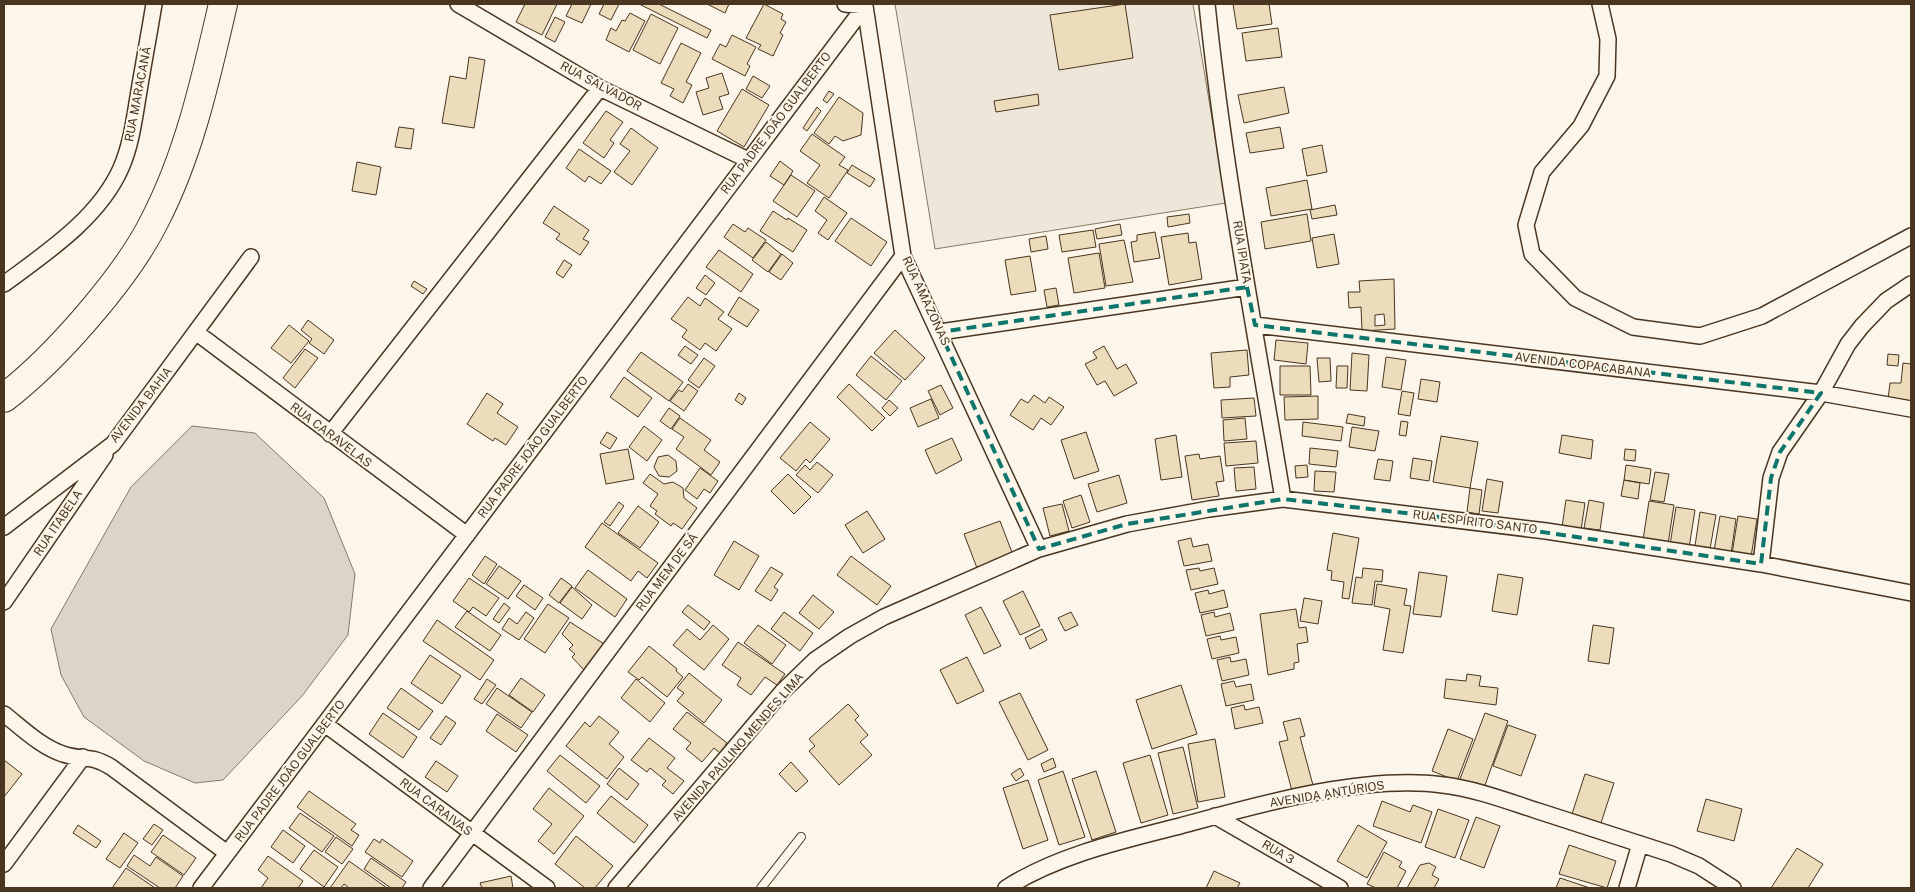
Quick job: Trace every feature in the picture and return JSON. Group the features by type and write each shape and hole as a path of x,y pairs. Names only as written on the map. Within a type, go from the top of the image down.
{"highway":[{"path":"4,398 53,352 105,294 155,220 177,170 202,94 223,4"}],"street":[{"name":"RUA MARACANÃ","path":"4,284 46,252 81,221 104,196 121,168 131,138 154,4"},
{"name":"RUA SALVADOR","path":"458,4 600,88 748,160"},
{"path":"844,4 865,6"},
{"name":"RUA IPIATA","path":"1207,4 1247,287 1255,325 1283,499"},
{"path":"1600,4 1608,39 1607,76 1581,126 1542,172 1526,225 1532,254 1575,298 1633,327 1700,336 1762,316 1911,236"},
{"name":"RUA PADRE JOÃO GUALBERTO","path":"201,888 326,725 865,6"},
{"name":"RUA AMAZONAS","path":"865,6 903,256 940,332 1039,549"},
{"path":"330,434 600,88"},
{"name":"RUA MEM DE SÁ","path":"431,888 903,256"},
{"name":"AVENIDA BAHIA","path":"4,527 113,444 251,257"},
{"path":"1761,564 1771,478 1784,445 1821,393 1848,344 1862,326 1886,302 1911,284"},
{"path":"940,332 1247,287"},
{"name":"AVENIDA COPACABANA","path":"1255,325 1821,393 1911,409"},
{"name":"RUA CARAVELAS","path":"197,332 330,434 467,535"},
{"name":"RUA ITABELA","path":"4,602 113,444"},
{"name":"RUA ESPÍRITO SANTO","path":"1039,549 1128,524 1209,509 1283,499 1440,517 1761,564 1911,592"},
{"name":"AVENIDA PAULINO MENDES LIMA","path":"616,888 782,692 815,660 850,636 884,617 1039,549"},
{"path":"4,714 51,749 64,755 97,759 111,767 227,853"},
{"name":"RUA CARAIVAS","path":"326,725 547,888"},
{"path":"4,864 82,757"},
{"name":"AVENIDA ANTÚRIOS","path":"1006,888 1063,860 1215,816 1282,800 1356,787 1402,783 1443,785 1483,793 1640,844 1698,866 1733,888"},
{"name":"RUA 3","path":"1215,816 1340,888"},
{"path":"1627,888 1640,844"}],"lane":[{"path":"761,888 801,837"}],"highlighted area":[{"path":"1247,287 1255,325 1821,393 1780,452 1771,478 1761,564 1440,517 1283,499 1127,524 1039,549 940,332"}],"shaded area":[{"path":"895,4 1193,4 1226,203 935,249"},
{"path":"192,426 255,433 324,498 355,574 348,635 302,696 223,780 195,783 144,761 84,717 61,675 51,629 131,487"}],"building":[{"path":"525,4 557,4 542,35 516,22"},
{"path":"572,4 591,4 582,23 566,16"},
{"path":"604,4 619,4 611,20 599,14"},
{"path":"639,4 659,4 711,30 707,38"},
{"path":"707,4 729,4 725,13"},
{"path":"764,4 783,14 781,19 786,22 780,33 783,35 773,56 758,49 761,45 746,38"},
{"path":"1125,4 1133,58 1059,70 1050,15"},
{"path":"1233,4 1269,4 1272,24 1237,29"},
{"path":"630,13 645,21 629,52 606,40 611,28 616,31 622,20 625,21"},
{"path":"651,14 678,28 660,64 633,50"},
{"path":"555,17 565,22 555,42 545,37"},
{"path":"1278,28 1282,57 1246,61 1242,33"},
{"path":"732,35 756,47 747,64 750,66 745,76 712,59 720,44 726,47"},
{"path":"681,43 701,53 686,82 692,85 683,103 670,96 674,89 661,83"},
{"path":"469,57 485,60 474,128 442,123 450,76 466,79"},
{"path":"722,73 729,94 719,97 723,109 703,115 696,92 709,88 706,78"},
{"path":"753,76 770,86 762,98 746,89"},
{"path":"1284,87 1289,113 1244,123 1238,95"},
{"path":"742,89 769,105 744,147 717,131"},
{"path":"829,91 834,94 827,103 823,100"},
{"path":"1038,94 1039,105 996,112 994,101"},
{"path":"839,97 863,113 861,135 843,141 835,136 829,144 814,133"},
{"path":"817,107 821,111 807,131 803,128"},
{"path":"606,111 623,122 610,140 614,143 604,158 583,143"},
{"path":"399,127 414,129 411,149 395,147"},
{"path":"1280,127 1284,148 1250,153 1246,133"},
{"path":"631,128 658,148 632,185 614,172 630,151 620,144"},
{"path":"812,134 845,157 839,165 848,170 829,198 807,183 820,165 800,151"},
{"path":"1322,145 1327,172 1307,176 1302,149"},
{"path":"579,149 611,171 601,184 589,176 585,182 566,168"},
{"path":"780,161 793,171 784,185 770,176"},
{"path":"357,162 381,167 376,195 352,191"},
{"path":"852,165 875,179 870,187 847,173"},
{"path":"791,175 815,191 797,217 773,201"},
{"path":"1307,180 1312,209 1271,216 1266,188"},
{"path":"824,197 847,213 828,240 818,233 827,220 815,211"},
{"path":"1335,205 1337,215 1312,219 1310,210"},
{"path":"554,206 589,230 583,239 589,242 580,255 556,239 560,234 543,223"},
{"path":"773,211 807,230 793,252 760,231"},
{"path":"1189,214 1190,223 1168,227 1167,217"},
{"path":"1307,214 1311,241 1265,249 1261,222"},
{"path":"851,218 887,242 871,266 835,241"},
{"path":"733,224 745,232 748,228 766,240 753,258 724,237"},
{"path":"1120,224 1122,235 1097,239 1095,229"},
{"path":"1093,230 1096,247 1062,252 1059,235"},
{"path":"1155,232 1160,258 1134,262 1131,242 1137,241 1137,235"},
{"path":"1188,233 1189,243 1196,242 1202,279 1169,285 1161,237"},
{"path":"1334,234 1339,264 1317,268 1312,238"},
{"path":"1046,236 1048,249 1031,252 1029,239"},
{"path":"1124,240 1133,282 1106,286 1099,244"},
{"path":"766,242 781,254 768,272 752,260"},
{"path":"719,250 753,274 741,292 706,267"},
{"path":"1099,253 1105,288 1074,293 1068,258"},
{"path":"782,254 793,263 781,280 769,272"},
{"path":"1030,256 1036,291 1011,295 1005,260"},
{"path":"564,260 572,265 563,278 556,273"},
{"path":"705,275 715,283 706,295 696,288"},
{"path":"1394,279 1395,329 1362,331 1361,307 1349,308 1348,292 1360,292 1359,281","holes":["1384,314 1385,325 1375,326 1375,315"]},
{"path":"414,281 427,289 423,294 411,286"},
{"path":"1056,288 1059,305 1047,307 1044,290"},
{"path":"688,297 700,306 705,298 724,312 718,319 732,329 716,351 705,343 700,350 682,337 687,330 671,319"},
{"path":"739,297 759,310 747,327 728,315"},
{"path":"308,320 334,340 324,354 309,343 312,339 301,330"},
{"path":"289,325 309,341 291,363 271,348"},
{"path":"895,330 925,358 905,380 874,353"},
{"path":"1276,340 1308,343 1306,364 1274,360"},
{"path":"685,346 698,355 691,364 678,355"},
{"path":"1104,346 1117,369 1126,364 1137,383 1114,396 1105,381 1097,385 1085,364 1097,358 1093,352"},
{"path":"305,349 318,358 295,388 283,378"},
{"path":"1247,350 1249,375 1230,377 1230,387 1214,388 1211,353"},
{"path":"641,352 683,382 669,401 627,371"},
{"path":"1352,353 1369,355 1367,391 1350,390"},
{"path":"1888,354 1899,355 1898,366 1887,365"},
{"path":"871,356 902,381 886,400 856,375"},
{"path":"1386,357 1406,360 1401,390 1382,387"},
{"path":"704,358 715,366 699,388 688,380"},
{"path":"1317,358 1330,358 1331,381 1319,382"},
{"path":"1903,363 1911,364 1911,401 1888,399 1890,383 1901,383"},
{"path":"1280,366 1310,366 1311,395 1280,395"},
{"path":"1337,366 1348,366 1347,388 1336,388"},
{"path":"624,377 652,398 638,417 610,397"},
{"path":"1421,379 1440,382 1437,402 1418,399"},
{"path":"688,384 698,391 684,411 670,401 679,390 682,392"},
{"path":"849,384 885,418 872,431 837,397"},
{"path":"941,385 953,408 940,415 928,391"},
{"path":"1402,391 1414,393 1410,416 1398,414"},
{"path":"487,393 503,404 497,413 518,427 506,445 495,438 493,441 467,424"},
{"path":"739,393 746,398 742,405 735,400"},
{"path":"1034,395 1045,403 1049,397 1064,407 1051,425 1041,418 1033,430 1010,415 1021,399 1028,403"},
{"path":"1318,396 1318,419 1285,420 1284,397"},
{"path":"1254,398 1256,416 1222,418 1221,400"},
{"path":"931,399 939,418 918,427 910,408"},
{"path":"889,400 898,408 890,416 882,408"},
{"path":"669,408 680,416 671,429 660,421"},
{"path":"1348,414 1365,417 1364,426 1346,423"},
{"path":"680,418 711,440 704,450 720,462 711,475 676,449 684,437 672,429"},
{"path":"1245,418 1247,439 1224,441 1223,420"},
{"path":"1401,421 1408,422 1406,436 1399,435"},
{"path":"810,422 830,439 810,463 806,459 796,471 780,458"},
{"path":"1303,422 1343,427 1341,441 1302,436"},
{"path":"644,426 662,440 647,461 629,447"},
{"path":"1352,427 1379,431 1375,451 1349,447"},
{"path":"607,432 617,438 610,449 600,443"},
{"path":"1086,432 1099,471 1074,479 1061,440"},
{"path":"1176,435 1182,477 1161,480 1155,439"},
{"path":"1562,435 1593,440 1591,459 1559,453"},
{"path":"1441,436 1478,442 1470,488 1433,482"},
{"path":"952,438 962,460 936,474 925,450"},
{"path":"1256,441 1258,463 1226,466 1224,443"},
{"path":"1310,448 1338,451 1336,467 1309,464"},
{"path":"628,449 634,479 606,484 600,454"},
{"path":"1625,449 1636,450 1635,461 1624,460"},
{"path":"1199,454 1200,459 1220,456 1224,481 1216,482 1219,496 1192,500 1185,456"},
{"path":"668,455 676,461 677,471 669,477 659,476 654,467 658,457"},
{"path":"1413,458 1432,461 1429,481 1410,478"},
{"path":"1378,459 1393,461 1390,481 1374,479"},
{"path":"817,462 833,475 818,493 796,475 805,465 810,470"},
{"path":"1307,465 1308,477 1296,478 1295,466"},
{"path":"1626,465 1651,469 1649,484 1624,480"},
{"path":"1254,467 1256,489 1236,491 1234,468"},
{"path":"700,468 718,481 710,493 704,489 697,499 685,490"},
{"path":"1315,471 1336,472 1334,492 1314,491"},
{"path":"1655,472 1669,474 1664,502 1650,500"},
{"path":"650,474 664,484 673,482 683,488 684,498 697,508 682,529 673,523 671,526 655,514 657,511 650,506 658,494 643,483"},
{"path":"788,474 811,497 794,514 771,491"},
{"path":"1119,475 1127,503 1097,512 1088,484"},
{"path":"1487,479 1503,482 1498,513 1482,511"},
{"path":"1624,480 1640,483 1638,499 1621,496"},
{"path":"1470,488 1482,490 1479,514 1467,512"},
{"path":"1081,495 1090,522 1072,528 1063,501"},
{"path":"1566,500 1585,503 1581,530 1562,527"},
{"path":"1589,500 1604,503 1600,530 1584,528"},
{"path":"1649,501 1674,505 1668,544 1643,540"},
{"path":"619,502 624,506 610,526 604,522"},
{"path":"1062,504 1069,531 1050,536 1043,508"},
{"path":"638,506 659,522 640,548 618,533"},
{"path":"1676,507 1695,510 1689,548 1670,545"},
{"path":"867,511 885,539 863,553 845,525"},
{"path":"1700,512 1716,515 1710,549 1695,546"},
{"path":"1720,516 1736,519 1731,554 1714,551"},
{"path":"1738,516 1757,519 1751,557 1732,554"},
{"path":"1000,521 1013,555 977,568 964,534"},
{"path":"602,523 658,563 647,578 638,571 631,581 585,547"},
{"path":"1333,533 1359,538 1349,599 1342,598 1344,582 1331,580 1332,571 1327,570"},
{"path":"1191,538 1193,547 1208,544 1212,561 1184,566 1178,541"},
{"path":"734,541 759,556 739,590 714,575"},
{"path":"485,556 497,564 484,584 472,575"},
{"path":"851,556 891,586 877,605 837,575"},
{"path":"499,566 521,581 508,599 486,584"},
{"path":"771,567 783,574 774,587 778,590 771,601 755,591"},
{"path":"1199,568 1200,571 1214,568 1218,584 1191,590 1186,570"},
{"path":"1363,568 1383,570 1382,582 1375,581 1372,605 1352,603 1356,577 1362,578"},
{"path":"588,570 627,599 615,617 575,588"},
{"path":"1419,572 1447,576 1441,617 1413,614"},
{"path":"1498,574 1523,578 1517,615 1492,611"},
{"path":"469,578 499,598 486,616 473,607 469,612 453,601"},
{"path":"561,578 572,586 559,603 549,595"},
{"path":"1377,584 1407,589 1404,605 1411,606 1403,653 1383,650 1390,609 1374,606"},
{"path":"524,585 543,598 535,610 516,596"},
{"path":"572,587 592,605 582,619 560,603"},
{"path":"1208,590 1209,594 1224,590 1228,607 1200,613 1195,593"},
{"path":"1023,591 1040,626 1020,635 1003,601"},
{"path":"813,595 834,612 819,629 799,613"},
{"path":"1304,598 1322,601 1318,624 1300,621"},
{"path":"504,603 510,608 499,623 493,619"},
{"path":"548,604 569,618 545,653 524,639"},
{"path":"688,605 710,622 704,630 682,612"},
{"path":"981,607 1001,646 984,654 965,615"},
{"path":"1296,609 1299,628 1306,627 1308,642 1297,644 1299,662 1294,663 1294,669 1268,675 1260,614"},
{"path":"467,611 501,635 490,651 455,627"},
{"path":"526,612 534,618 519,640 502,629 509,618 517,624"},
{"path":"784,612 813,633 800,651 771,629"},
{"path":"1071,612 1078,625 1065,631 1058,618"},
{"path":"1214,612 1215,617 1230,613 1234,630 1206,636 1201,615"},
{"path":"437,620 494,660 480,680 423,641"},
{"path":"570,622 604,644 584,670 572,657 575,654 569,649 573,645 562,634"},
{"path":"713,625 729,639 704,670 673,645 687,629 700,640"},
{"path":"758,625 786,645 772,664 744,643"},
{"path":"1593,625 1614,628 1609,664 1588,661"},
{"path":"1042,629 1047,640 1030,649 1025,638"},
{"path":"1220,636 1221,640 1236,637 1239,653 1212,659 1207,639"},
{"path":"738,642 785,674 777,685 765,677 751,695 737,685 741,678 722,665"},
{"path":"649,646 677,669 676,671 683,677 667,697 642,677 639,680 628,672"},
{"path":"430,655 461,676 442,704 411,683"},
{"path":"967,657 984,691 957,704 940,670"},
{"path":"1230,657 1231,662 1246,659 1249,675 1222,681 1217,660"},
{"path":"689,673 722,700 704,723 677,701 684,693 677,688"},
{"path":"1467,674 1481,676 1479,686 1498,688 1496,705 1444,698 1446,679 1466,681"},
{"path":"521,678 545,695 533,712 509,695"},
{"path":"487,679 496,685 482,704 474,699"},
{"path":"636,679 665,703 650,722 621,698"},
{"path":"1234,681 1236,687 1251,684 1254,700 1226,706 1221,684"},
{"path":"1181,685 1197,734 1152,749 1136,700"},
{"path":"401,688 433,711 419,730 387,708"},
{"path":"497,688 532,712 521,728 486,704"},
{"path":"1020,693 1048,750 1028,760 999,702"},
{"path":"848,704 859,716 855,720 868,735 860,742 872,755 839,785 809,751 815,746 809,739"},
{"path":"1244,705 1245,710 1259,707 1263,723 1235,729 1231,708"},
{"path":"687,712 727,743 720,753 714,748 702,762 686,749 691,743 673,729"},
{"path":"383,713 417,737 403,758 369,734"},
{"path":"1485,713 1508,721 1484,788 1460,779"},
{"path":"497,714 528,735 516,752 486,731"},
{"path":"446,716 456,723 441,745 430,738"},
{"path":"599,716 619,732 609,744 624,757 607,779 566,746 585,722 590,727"},
{"path":"1300,718 1305,736 1300,737 1313,785 1292,791 1279,742 1288,740 1283,722"},
{"path":"1508,725 1536,735 1521,776 1493,766"},
{"path":"1448,729 1473,739 1457,781 1432,771"},
{"path":"649,738 675,758 667,768 684,781 673,794 662,785 666,781 650,768 647,772 631,760"},
{"path":"1215,739 1225,797 1198,802 1188,744"},
{"path":"1183,747 1198,808 1173,814 1158,753"},
{"path":"560,755 600,786 586,803 547,771"},
{"path":"1150,755 1168,815 1141,823 1123,763"},
{"path":"1053,758 1056,767 1044,772 1041,764"},
{"path":"4,760 22,774 4,797"},
{"path":"436,761 458,776 447,792 425,777"},
{"path":"791,762 808,781 796,792 779,774"},
{"path":"619,768 639,784 627,800 607,784"},
{"path":"1020,768 1024,775 1016,781 1011,774"},
{"path":"1063,771 1085,837 1059,845 1038,780"},
{"path":"1096,771 1116,832 1092,840 1072,779"},
{"path":"1585,774 1614,783 1600,826 1571,817"},
{"path":"1028,780 1048,840 1023,849 1003,788"},
{"path":"549,788 584,816 554,854 538,841 552,824 533,809"},
{"path":"309,791 356,824 351,830 359,835 352,846 297,807"},
{"path":"611,796 648,825 634,843 597,813"},
{"path":"1706,799 1742,809 1734,841 1697,831"},
{"path":"1382,801 1410,812 1413,805 1432,812 1421,843 1373,826"},
{"path":"1438,809 1469,820 1455,858 1425,847"},
{"path":"300,813 334,836 322,852 289,828"},
{"path":"1476,817 1500,826 1484,868 1460,859"},
{"path":"154,824 163,830 152,845 143,839"},
{"path":"78,825 101,841 96,848 73,833"},
{"path":"1358,825 1387,842 1367,878 1337,861"},
{"path":"283,830 305,846 293,863 271,847"},
{"path":"124,833 138,843 120,868 106,859"},
{"path":"163,835 196,858 184,875 151,852"},
{"path":"576,836 613,866 595,888 585,888 555,864"},
{"path":"336,837 353,849 342,864 325,852"},
{"path":"374,839 380,843 382,839 413,861 402,877 365,852"},
{"path":"1569,845 1616,861 1607,888 1559,874"},
{"path":"1797,848 1823,864 1808,888 1771,888"},
{"path":"314,850 338,867 324,887 300,869"},
{"path":"1384,852 1402,862 1399,867 1406,871 1397,888 1376,888 1367,884"},
{"path":"134,855 150,866 156,857 183,876 175,888 160,888 127,866"},
{"path":"268,856 303,881 298,888 261,888 268,878 258,870"},
{"path":"371,858 406,882 402,888 391,888 364,869"},
{"path":"349,861 387,888 349,888 344,884 341,888 330,888"},
{"path":"1429,863 1436,867 1432,875 1439,879 1434,888 1407,888 1420,865"},
{"path":"126,868 155,888 112,888"},
{"path":"1214,871 1240,883 1237,888 1206,888"},
{"path":"511,876 513,888 482,888 480,883"},
{"path":"1560,878 1590,888 1556,888"}]}
